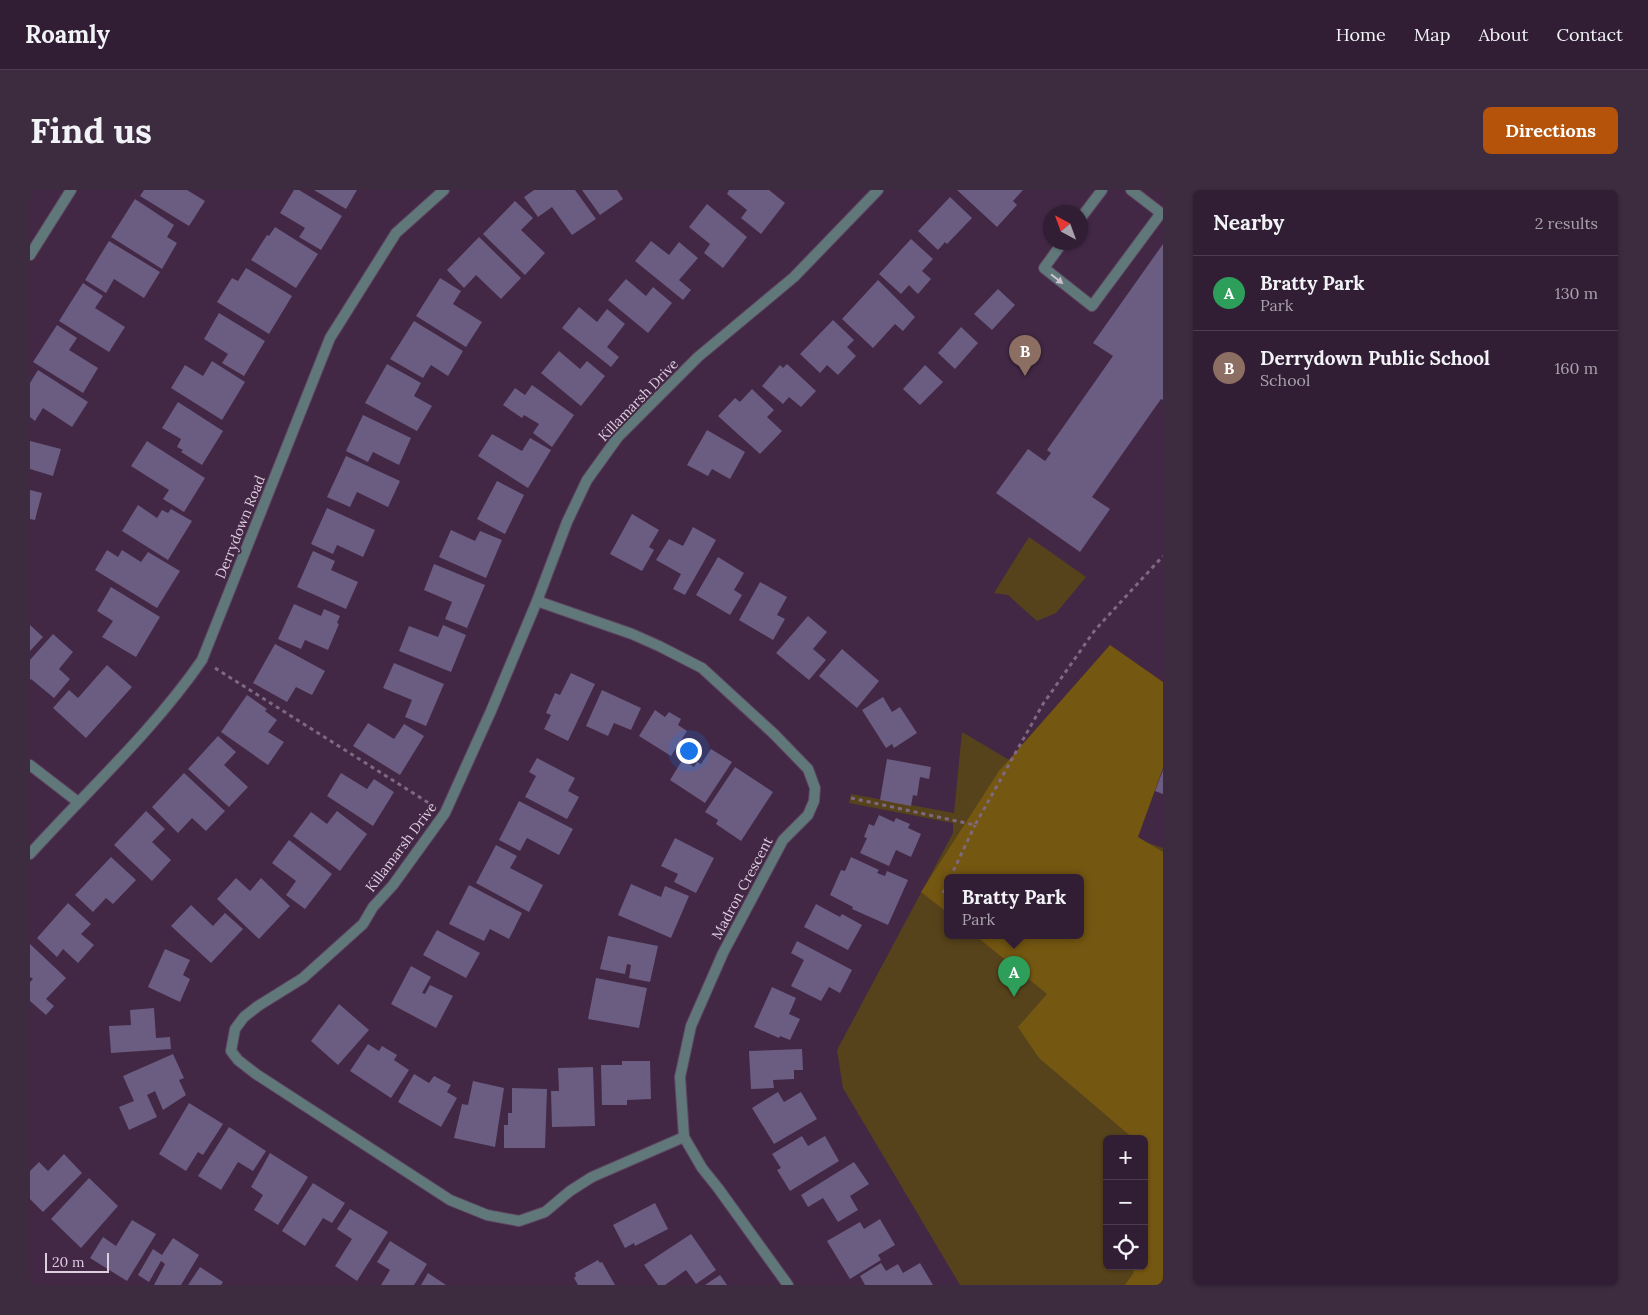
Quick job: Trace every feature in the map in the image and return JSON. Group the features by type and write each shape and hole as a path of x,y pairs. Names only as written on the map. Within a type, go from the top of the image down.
{"street":[{"path":"30,255 70,190"},
{"name":"Derrydown Road","path":"30,854 159,716 182,689 202,660 330,338 396,233 444,190"},
{"name":"Killamarsh Drive","path":"684,1137 592,1177 570,1191 545,1212 519,1221 487,1215 450,1200 256,1074 238,1060 231,1051 235,1029 244,1017 272,996 303,978 363,924 373,906 393,885 445,813 537,601 567,522 587,480 618,437 698,357 794,277 878,190"},
{"path":"1088,208 1102,190"},
{"path":"1057,250 1044,268 1092,306 1161,213 1131,190"},
{"name":"Madron Crescent","path":"537,601 632,634 702,668 774,734 808,769 815,788 814,801 808,815 783,840 723,953 691,1026 681,1064 680,1077 684,1137 702,1168 788,1285"},
{"path":"30,765 78,802"}],"path":[{"path":"952,874 975,825 1049,695 1094,630 1163,556"},
{"path":"202,660 445,813"},
{"path":"850,798 975,825"}],"shaded area":[{"path":"1029,537 1086,577 1056,613 1037,621 1008,595 994,593"},
{"path":"1110,645 1163,682 1163,768 1138,837 1163,852 1163,1285 1125,1285 1133,1274 1134,1270 1148,1270 1148,1135 1129,1135 1039,1058 1018,1027 1047,994 980,939 1084,939 1084,874 944,874 944,910 921,892 999,771"},
{"path":"962,732 1097,812 1117,833 1163,848 1163,1285 960,1285 843,1088 837,1050 953,833 953,823 849,803 851,794 954,813"}],"building":[{"path":"144,190 187,190 205,201 189,226 140,196"},
{"path":"294,190 299,190 342,216 321,250 299,237 305,228 280,213"},
{"path":"314,190 357,190 346,209"},
{"path":"534,190 575,190 596,219 572,235 552,207 538,217 524,197"},
{"path":"582,190 617,190 623,199 600,215"},
{"path":"729,190 769,190 785,203 761,234 741,218 747,210 727,194"},
{"path":"957,190 1023,190 1013,201 1017,205 997,227"},
{"path":"950,197 972,218 947,244 945,242 938,250 918,231"},
{"path":"135,199 174,225 167,237 177,243 162,269 111,237"},
{"path":"515,201 533,218 521,230 545,253 525,275 483,234"},
{"path":"707,204 747,237 723,268 704,253 710,244 689,227"},
{"path":"275,227 318,254 296,288 251,260 267,235 269,236"},
{"path":"479,237 521,278 501,299 476,275 464,288 447,270"},
{"path":"911,239 933,259 922,271 931,279 918,294 909,285 901,294 879,274"},
{"path":"109,241 160,272 144,298 114,279 106,293 85,280"},
{"path":"651,241 669,255 679,242 698,258 679,280 691,290 683,300 635,261"},
{"path":"1163,244 1163,400 1161,399 1092,497 1110,509 1080,552 996,493 1028,449 1045,461 1051,453 1047,450 1113,356 1093,343"},
{"path":"246,268 292,296 269,334 217,302 232,278 238,281"},
{"path":"440,278 461,291 453,304 482,322 466,347 416,316"},
{"path":"626,279 646,296 653,287 672,303 648,333 608,300"},
{"path":"878,280 915,317 903,331 895,324 873,348 842,319"},
{"path":"83,283 103,296 95,308 125,327 109,352 59,321"},
{"path":"998,289 1015,305 992,330 974,314"},
{"path":"579,307 597,322 607,309 625,324 607,347 619,357 611,367 562,328"},
{"path":"219,313 265,341 244,376 222,363 228,354 204,339"},
{"path":"833,320 854,340 847,347 856,356 838,375 827,365 820,373 800,354"},
{"path":"414,321 463,351 448,376 431,365 423,378 390,359"},
{"path":"57,325 77,338 69,350 98,368 83,393 33,362"},
{"path":"961,327 978,343 955,369 938,353"},
{"path":"559,351 580,369 587,361 605,376 581,406 541,373"},
{"path":"212,361 245,382 222,420 171,388 185,365 203,376"},
{"path":"387,364 421,383 414,396 432,406 417,431 365,403"},
{"path":"787,364 816,391 801,407 789,397 783,404 762,386 780,365 783,368"},
{"path":"925,365 943,382 920,405 903,389"},
{"path":"38,370 88,402 72,427 43,408 35,421 30,417 30,383"},
{"path":"532,385 574,415 552,447 533,433 539,424 524,415 522,418 503,405 515,388 525,395"},
{"path":"752,389 774,410 767,417 782,431 760,454 718,416 735,398 740,402"},
{"path":"178,402 223,431 202,465 181,452 183,450 177,447 181,439 162,428"},
{"path":"363,415 411,438 399,465 373,452 368,462 346,451"},
{"path":"707,430 745,452 730,479 712,469 708,476 687,465"},
{"path":"492,434 522,451 530,438 551,450 528,488 478,456"},
{"path":"30,441 61,449 53,476 30,469"},
{"path":"147,441 205,478 184,512 163,499 169,490 131,466"},
{"path":"346,456 400,481 388,507 357,492 350,507 327,497"},
{"path":"497,481 524,495 505,534 477,519"},
{"path":"30,490 42,493 35,520 30,519"},
{"path":"138,505 157,518 162,510 168,513 171,509 192,521 168,560 122,531"},
{"path":"327,508 375,530 363,557 337,545 333,554 311,544"},
{"path":"632,514 659,530 649,547 654,550 642,571 610,554"},
{"path":"693,527 716,540 685,595 673,589 681,574 656,560 669,539 683,546"},
{"path":"451,530 475,541 480,531 502,540 486,578 439,557"},
{"path":"107,550 118,557 122,550 141,562 148,552 180,571 157,608 95,570"},
{"path":"313,551 335,561 331,570 358,582 346,609 297,587"},
{"path":"718,557 744,573 734,590 742,595 730,615 696,595"},
{"path":"434,564 485,585 467,628 445,619 452,602 424,590"},
{"path":"760,582 787,597 777,615 785,619 773,640 739,620"},
{"path":"111,587 160,617 136,657 102,637 113,621 97,611"},
{"path":"294,604 321,616 324,609 340,616 337,623 339,624 328,650 305,640 301,649 278,639"},
{"path":"808,616 827,632 813,649 826,660 809,680 776,653"},
{"path":"30,625 43,637 30,651"},
{"path":"443,625 466,635 451,672 399,651 409,626 438,637"},
{"path":"53,634 73,652 59,669 70,679 54,698 30,680 30,660"},
{"path":"275,644 325,671 312,695 296,687 287,702 253,683"},
{"path":"842,649 879,681 857,708 819,676"},
{"path":"394,663 444,684 426,726 405,717 412,700 383,688"},
{"path":"107,665 132,687 86,738 53,708 69,690 78,698"},
{"path":"571,673 595,684 568,741 544,729 551,715 546,713 555,693 560,695"},
{"path":"602,690 641,708 631,730 614,723 608,736 586,726"},
{"path":"247,695 267,709 265,711 277,720 268,732 284,742 268,765 221,732"},
{"path":"883,697 892,712 900,707 917,733 894,748 892,744 886,748 862,710"},
{"path":"655,710 665,717 669,712 681,719 678,725 687,731 671,756 639,736"},
{"path":"368,723 394,739 404,724 424,736 400,775 353,746"},
{"path":"218,736 236,752 224,765 248,787 229,807 188,769"},
{"path":"711,749 732,762 705,803 670,780 683,759 694,767 697,762 701,764"},
{"path":"537,758 575,778 568,791 579,797 567,819 525,797 536,776 529,772"},
{"path":"887,759 931,767 929,779 920,777 917,796 913,795 911,806 880,800"},
{"path":"735,767 773,792 741,841 716,824 718,820 705,812"},
{"path":"1163,770 1163,794 1155,791"},
{"path":"184,773 225,811 206,831 192,818 178,833 152,807"},
{"path":"341,773 367,789 374,779 394,792 373,826 327,796"},
{"path":"519,801 573,829 559,855 527,838 520,851 499,840"},
{"path":"146,811 165,829 152,842 171,860 152,881 114,845"},
{"path":"337,811 367,834 340,871 293,836 311,812 327,824"},
{"path":"879,815 894,822 896,818 910,824 908,828 921,834 911,857 896,850 889,866 860,853 867,838 864,837 869,824 874,826"},
{"path":"675,838 714,858 696,893 674,882 678,874 661,866"},
{"path":"289,840 332,874 305,909 286,895 296,881 272,863"},
{"path":"496,845 517,856 510,868 543,885 529,912 476,883"},
{"path":"111,857 136,880 113,904 106,898 93,912 75,895"},
{"path":"851,857 879,870 877,873 885,876 887,871 908,880 888,925 852,909 853,907 830,895 841,870 845,871"},
{"path":"236,878 250,891 261,878 290,906 259,939 217,899"},
{"path":"631,884 661,897 665,886 689,896 671,938 618,915"},
{"path":"469,885 522,913 509,939 490,929 484,941 449,924"},
{"path":"68,903 91,924 81,934 94,945 78,963 63,949 57,957 37,938"},
{"path":"816,904 840,917 842,914 862,925 848,950 804,927"},
{"path":"191,905 213,926 225,913 243,929 211,963 171,926"},
{"path":"437,930 480,953 466,978 423,955"},
{"path":"608,936 658,946 650,982 629,978 631,965 627,964 625,974 600,969"},
{"path":"797,941 852,970 840,993 829,987 821,1001 791,986 804,960 791,953"},
{"path":"30,944 66,978 46,999 54,1006 46,1015 30,1001 30,982 33,979 30,977"},
{"path":"165,949 190,960 183,975 190,979 180,1002 148,987"},
{"path":"411,966 431,977 422,993 425,994 430,985 453,996 436,1028 391,1004"},
{"path":"596,978 647,988 639,1028 588,1019"},
{"path":"772,987 796,998 789,1014 800,1019 790,1040 780,1036 779,1038 754,1027"},
{"path":"339,1004 369,1030 338,1065 311,1041"},
{"path":"154,1008 156,1038 170,1037 171,1049 111,1053 109,1026 131,1025 130,1010"},
{"path":"368,1044 379,1051 382,1046 397,1055 394,1060 409,1070 391,1098 350,1071"},
{"path":"802,1049 803,1070 794,1070 794,1079 773,1080 774,1088 751,1089 749,1051"},
{"path":"173,1054 184,1078 179,1080 186,1095 163,1110 155,1091 147,1095 157,1117 129,1130 119,1107 134,1101 123,1076"},
{"path":"622,1061 650,1061 651,1099 627,1100 627,1105 602,1105 601,1065 622,1065"},
{"path":"593,1067 595,1126 552,1127 551,1091 559,1091 558,1068"},
{"path":"414,1074 429,1083 434,1076 451,1085 447,1092 457,1098 441,1127 398,1102"},
{"path":"473,1081 504,1088 495,1147 454,1138 462,1104 468,1105"},
{"path":"512,1088 547,1089 545,1148 504,1148 504,1125 508,1125 508,1113 512,1113"},
{"path":"778,1092 784,1102 801,1092 817,1119 774,1144 752,1108"},
{"path":"189,1103 223,1124 203,1155 198,1152 186,1171 159,1154"},
{"path":"229,1127 266,1151 253,1171 238,1162 221,1190 198,1176"},
{"path":"802,1136 808,1146 825,1136 839,1161 790,1191 777,1170 781,1168 772,1154"},
{"path":"270,1153 308,1177 278,1225 254,1210 263,1195 251,1187"},
{"path":"64,1154 82,1173 43,1212 30,1199 30,1171 39,1162 48,1171"},
{"path":"854,1162 869,1184 850,1196 858,1210 838,1222 823,1198 808,1207 801,1195"},
{"path":"89,1178 118,1206 81,1248 51,1219"},
{"path":"313,1183 345,1203 332,1223 323,1218 305,1246 282,1231"},
{"path":"655,1203 668,1229 635,1246 634,1243 625,1248 613,1225"},
{"path":"350,1209 388,1232 357,1281 335,1266 352,1239 337,1229"},
{"path":"880,1219 895,1245 878,1255 881,1260 850,1279 827,1241 860,1222 864,1229"},
{"path":"132,1220 156,1234 127,1281 90,1258 103,1237 116,1246"},
{"path":"691,1234 716,1270 696,1284 686,1270 665,1285 658,1285 644,1265"},
{"path":"173,1238 199,1255 181,1285 154,1285 165,1264 161,1261 149,1282 138,1275 153,1249 162,1255"},
{"path":"390,1241 427,1264 414,1285 381,1285 390,1270 377,1262"},
{"path":"598,1260 600,1263 602,1262 615,1285 578,1285 574,1278 576,1276 575,1273"},
{"path":"881,1263 886,1271 898,1264 903,1273 920,1263 933,1285 865,1285 860,1276"},
{"path":"200,1267 223,1282 221,1285 188,1285"},
{"path":"428,1273 446,1285 421,1285"},
{"path":"720,1275 727,1285 705,1285"}],"place":[{"name":"Derrydown Public School","path":"1025,376"},
{"name":"Bratty Park","path":"1014,997"}]}
